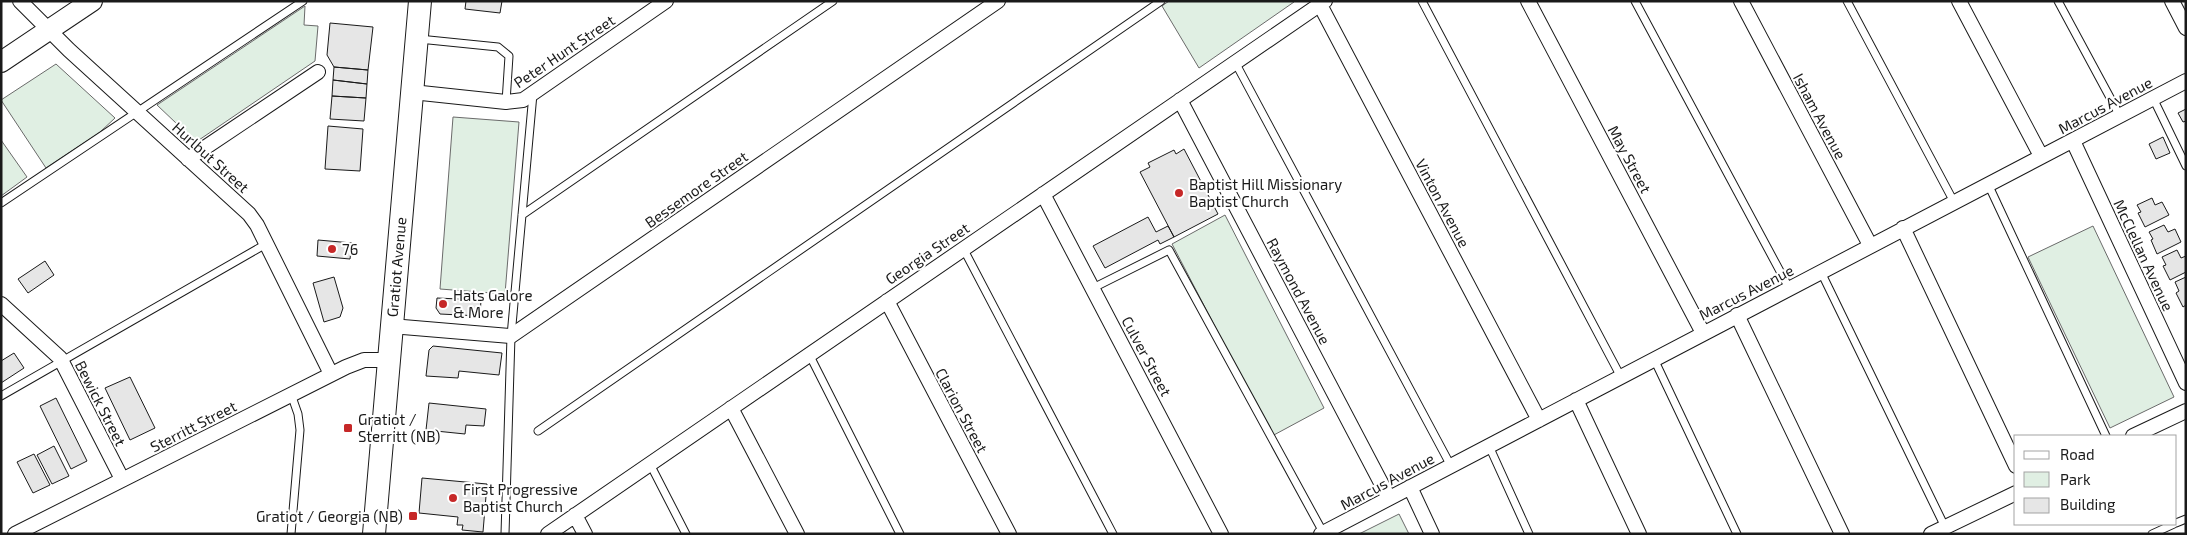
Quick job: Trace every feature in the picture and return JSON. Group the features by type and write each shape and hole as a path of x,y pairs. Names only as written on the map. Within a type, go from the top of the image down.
{"main road":[{"path":"1,62 92,1"},
{"name":"Gratiot Avenue","path":"374,534 420,1"}],"street":[{"name":"Hurlbut Street","path":"20,1 137,112 249,214 257,225 331,374"},
{"name":"Peter Hunt Street","path":"412,92 506,102 523,100 666,1"},
{"name":"Bessemore Street","path":"511,336 998,1"},
{"name":"May Street","path":"1528,1 1703,333"},
{"name":"Isham Avenue","path":"1741,1 1870,245"},
{"path":"1959,1 2041,156"},
{"path":"2172,1 2186,28"},
{"name":"Georgia Street","path":"548,534 1321,2"},
{"name":"Vinton Avenue","path":"1321,2 1539,420"},
{"path":"188,158 318,72"},
{"name":"Marcus Avenue","path":"1322,533 2186,81"},
{"name":"Raymond Avenue","path":"1180,100 1389,498"},
{"name":"McClellan Avenue","path":"2072,141 2186,383"},
{"name":"Culver Street","path":"1043,194 1221,534"},
{"path":"1903,228 2014,462"},
{"name":"Clarion Street","path":"887,300 1009,534"},
{"name":"Bewick Street","path":"1,304 62,362 122,479"},
{"path":"1737,316 1842,534"},
{"path":"391,326 511,336"},
{"name":"Sterritt Street","path":"15,534 331,374 364,360 389,360"},
{"path":"1576,400 1639,534"},
{"path":"731,408 797,534"},
{"path":"2135,435 2186,410"},
{"path":"1410,487 1432,534"},
{"path":"1931,534 2014,494"},
{"path":"575,514 585,534"}],"lane":[{"path":"1,203 303,1"},
{"path":"522,215 833,1"},
{"path":"538,431 1161,1"},
{"path":"1422,1 1621,376"},
{"path":"1635,1 1789,288"},
{"path":"1847,1 1954,202"},
{"path":"2058,1 2120,116"},
{"path":"417,38 498,46 509,56 506,102"},
{"path":"1236,62 1451,466"},
{"path":"506,534 511,336 533,93"},
{"path":"2153,98 2186,166"},
{"path":"1988,184 2106,435"},
{"path":"1,396 266,244"},
{"path":"963,248 1113,534"},
{"path":"1093,288 1169,250 1322,533"},
{"path":"1821,272 1945,527"},
{"path":"809,354 900,534"},
{"path":"1654,359 1737,534"},
{"path":"290,534 300,430 298,414 291,394"},
{"path":"1489,446 1530,534"},
{"path":"650,464 686,534"},
{"path":"2152,534 2171,525"}],"green space":[{"path":"1169,1 1294,2 1199,68 1162,6"},
{"path":"305,6 304,25 318,26 315,61 196,142 157,105"},
{"path":"56,64 115,118 99,133 46,168 1,100"},
{"path":"453,117 519,122 505,294 440,289"},
{"path":"1,140 27,177 1,196"},
{"path":"1225,215 1324,408 1272,436 1172,244"},
{"path":"2093,226 2174,397 2110,428 2028,257"},
{"path":"1399,514 1409,534 1359,534"}],"building":[{"path":"466,1 502,1 500,13 465,9"},
{"path":"330,23 373,27 368,70 334,67 327,55"},
{"path":"334,67 368,70 367,84 333,80"},
{"path":"333,80 367,84 366,98 332,96"},
{"path":"332,96 366,98 364,121 330,119"},
{"path":"2186,109 2186,121 2183,122 2178,113"},
{"path":"328,126 363,129 360,171 325,169"},
{"path":"2163,137 2170,153 2156,159 2149,144"},
{"name":"Baptist Hill Missionary Baptist Church","path":"1184,149 1218,214 1174,237 1140,172 1150,167 1148,163 1174,150 1176,154"},
{"path":"2152,198 2155,205 2162,202 2169,215 2145,227 2138,213 2141,212 2137,205"},
{"path":"1148,217 1156,232 1168,226 1174,237 1160,244 1158,240 1105,268 1093,246"},
{"path":"2164,225 2168,232 2175,229 2181,242 2157,254 2149,232"},
{"path":"318,240 352,243 350,259 317,256"},
{"path":"2177,250 2181,258 2186,256 2186,272 2170,280 2163,266 2166,265 2162,257"},
{"path":"45,261 54,275 28,293 18,279"},
{"path":"334,277 343,308 340,317 324,322 313,283"},
{"path":"2186,277 2186,305 2183,307 2176,293 2179,291 2175,282"},
{"path":"437,298 481,300 480,316 440,314 436,308"},
{"path":"433,346 502,353 499,375 459,371 458,378 426,376 429,350"},
{"path":"14,353 24,368 1,383 1,361"},
{"path":"130,377 155,428 130,440 105,388"},
{"path":"56,398 87,461 71,469 40,406"},
{"path":"429,403 486,409 484,426 466,425 465,434 426,430"},
{"path":"54,446 69,476 52,484 37,455"},
{"path":"34,454 50,485 33,493 17,462"},
{"name":"First Progressive Baptist Church","path":"422,478 487,484 483,532 462,530 463,525 457,525 458,517 419,513"}],"place":[{"name":"Baptist Hill Missionary Baptist Church","path":"1179,193"},
{"name":"76","path":"332,249"},
{"name":"Hats Galore & More","path":"443,304"},
{"name":"Gratiot / Sterritt (NB)","path":"348,428"},
{"name":"First Progressive Baptist Church","path":"453,498"},
{"name":"Gratiot / Georgia (NB)","path":"413,516"}]}
